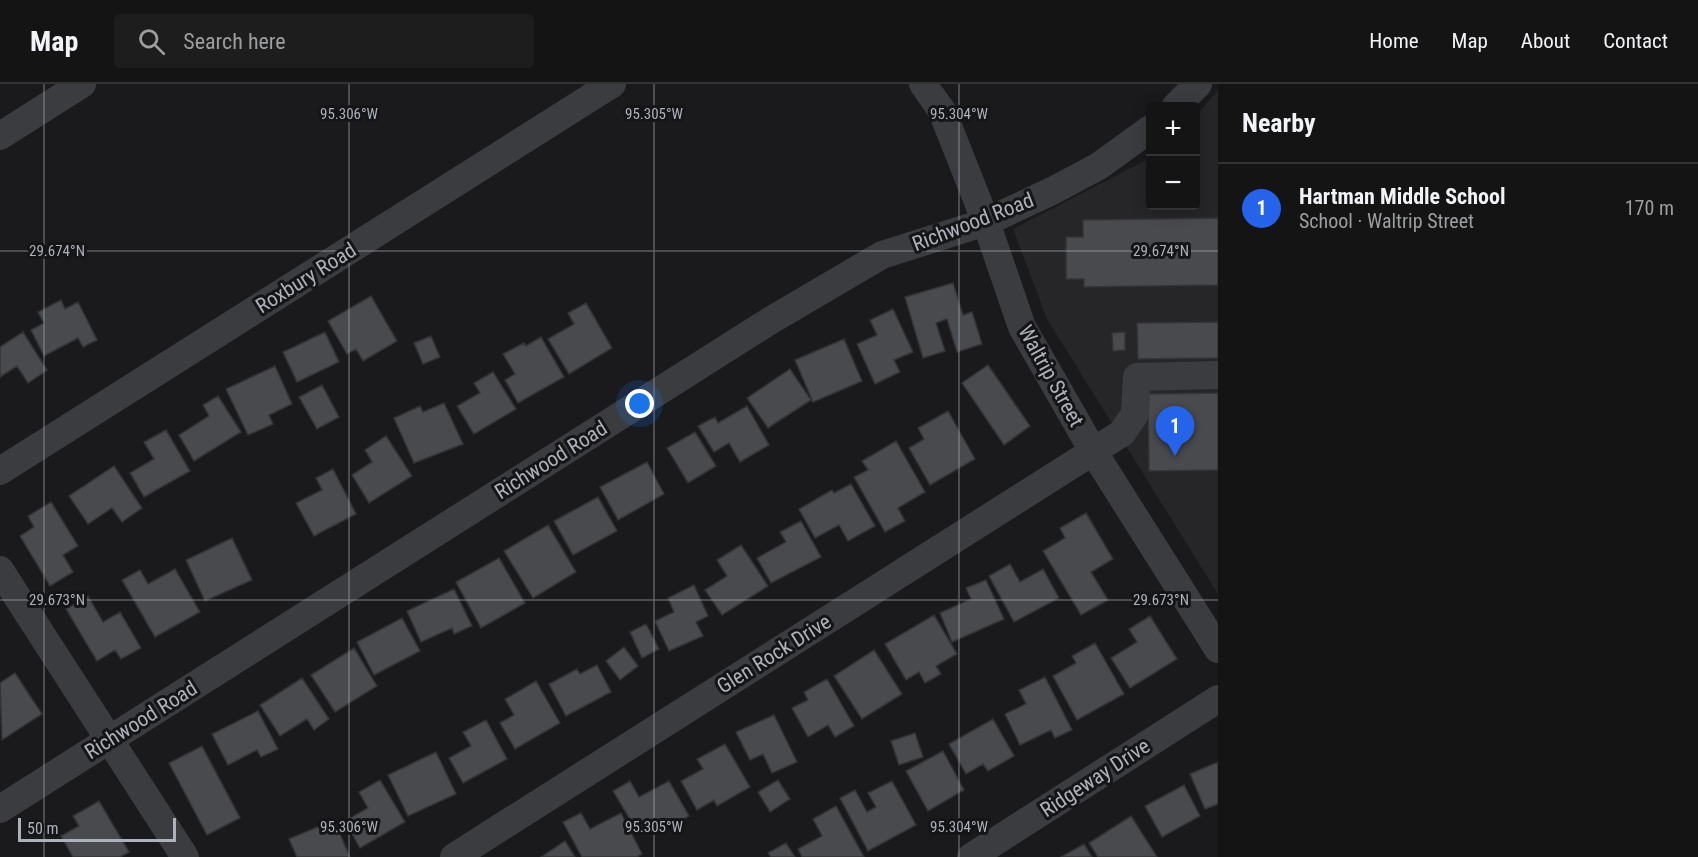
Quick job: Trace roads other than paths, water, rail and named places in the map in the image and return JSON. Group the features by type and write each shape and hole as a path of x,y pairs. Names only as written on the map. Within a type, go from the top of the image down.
{"street":[{"path":"0,136 82,84"},
{"name":"Roxbury Road","path":"0,471 612,84"},
{"name":"Waltrip Street","path":"923,84 942,111 986,222 1022,327 1093,452 1210,622 1218,649"},
{"path":"1180,102 1198,84"},
{"name":"Richwood Road","path":"0,808 778,316 882,255 986,222 1054,190 1099,166 1146,132"},
{"name":"Glen Rock Drive","path":"454,857 1122,433 1135,414 1137,377 1218,375"},
{"path":"0,570 185,857"},
{"name":"Ridgeway Drive","path":"981,854 1218,699"}],"place":[{"name":"Hartman Middle School","path":"1175,456"}]}
